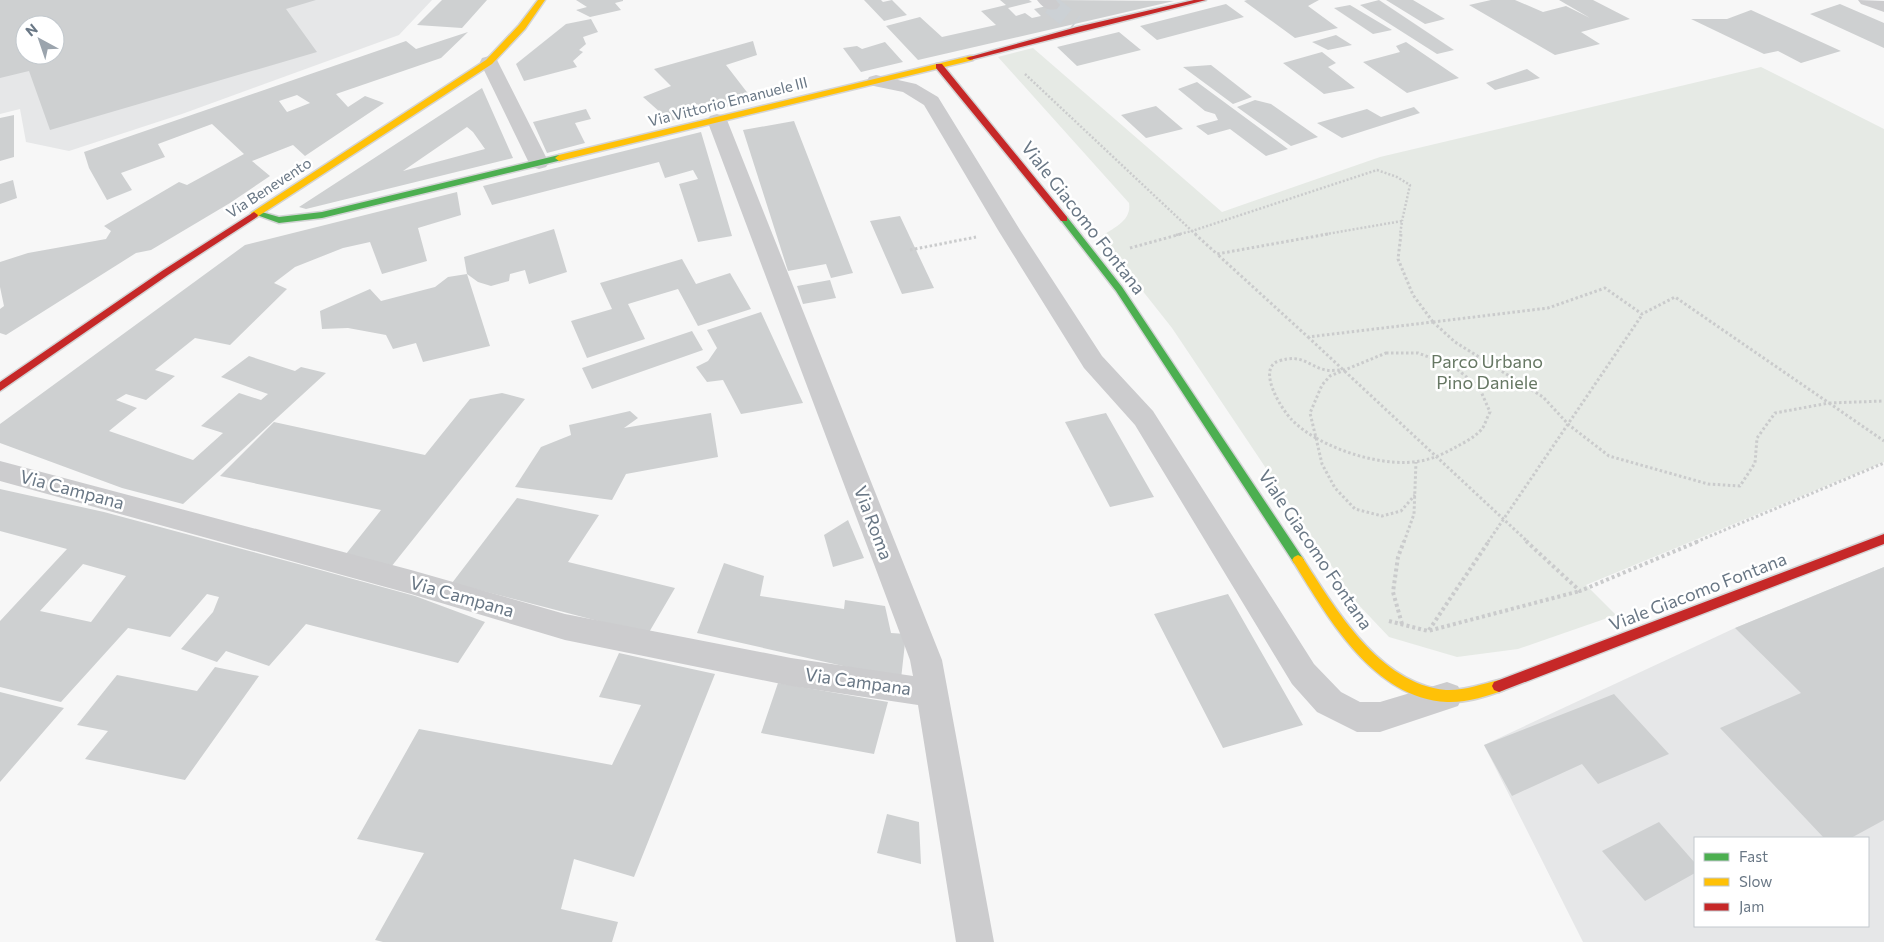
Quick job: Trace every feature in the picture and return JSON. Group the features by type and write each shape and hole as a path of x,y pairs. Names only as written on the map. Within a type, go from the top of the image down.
{"street":[{"name":"Via Benevento","path":"0,387 165,273 489,62 522,27 542,0"},
{"name":"Via Vittorio Emanuele III","path":"258,214 279,220 322,215 939,66 1077,27 1203,0"},
{"path":"1867,0 1884,8"},
{"path":"489,62 539,163"},
{"name":"Viale Giacomo Fontana","path":"939,66 1085,244 1119,289 1340,621 1364,651 1391,677 1415,689 1447,696 1505,684 1884,539"},
{"path":"876,81 909,88 931,101 1009,230 1093,362 1144,418 1303,674 1329,702 1357,717 1380,717 1447,696"},
{"name":"Via Roma","path":"717,120 926,660 975,942"},
{"name":"Via Campana","path":"0,471 411,582 565,628 791,672 932,693"}],"path":[{"path":"1011,47 1010,60 1192,232 1377,170 1397,177 1410,185 1402,220 1398,260 1412,295 1433,322 1455,342 1543,397 1569,425 1609,456 1708,484 1740,486 1755,464 1757,438 1775,413 1830,404 1884,401"},
{"path":"1402,220 1216,254 1308,337 1580,591"},
{"path":"1308,337 1548,308 1605,288 1642,314"},
{"path":"1428,631 1569,425 1642,314 1675,297 1884,441"},
{"path":"1342,370 1325,370 1303,359 1278,361 1270,367 1268,376 1275,394 1291,419 1317,439 1340,449 1378,460 1416,462 1436,456 1457,446 1481,430 1490,412 1478,387 1453,366 1418,353 1386,353 1342,370 1330,376 1322,385 1310,413 1317,439 1322,464 1335,488 1355,509 1382,516 1401,510 1415,495"},
{"path":"1416,462 1414,514 1398,556 1393,592 1402,624 1428,631 1580,591 1884,463"}],"shaded area":[{"path":"0,0 432,0 399,35 182,114 69,151 26,142 20,109 0,114"},
{"path":"1884,567 1884,942 1583,942 1484,745 1735,628"}],"green space":[{"name":"Parco Urbano Pino Daniele","path":"1033,48 1222,212 1380,157 1761,67 1884,129 1884,462 1586,585 1616,615 1518,649 1457,657 1389,637 1355,601 1172,328 1100,237 1125,219 1128,215 1129,203 998,57"}],"building":[{"path":"0,0 316,0 286,9 317,52 50,130 29,71 0,78"},
{"path":"442,0 487,0 462,28 417,25"},
{"path":"576,0 623,1 615,3 621,10 590,17 576,10 587,7"},
{"path":"864,0 881,0 883,2 892,0 907,15 884,21"},
{"path":"1000,0 1029,0 1032,2 1008,8 1016,16 1025,13 1032,18 1041,16 1034,9 1055,4 1052,0 1174,1 918,60 886,26 920,17 942,37 996,25 981,11 1006,5"},
{"path":"1319,0 1308,6 1338,28 1295,38 1244,1"},
{"path":"1379,0 1454,50 1437,54 1360,5"},
{"path":"1386,0 1413,0 1445,19 1425,24"},
{"path":"1491,0 1515,0 1543,12 1566,6 1590,18 1559,0 1593,0 1630,19 1581,32 1600,44 1555,55 1469,5"},
{"path":"1226,4 1244,17 1157,40 1140,26"},
{"path":"1840,4 1884,23 1884,48 1810,14"},
{"path":"1350,5 1392,30 1373,34 1334,8"},
{"path":"1751,10 1841,51 1801,63 1778,51 1764,54 1691,19 1727,19"},
{"path":"591,19 598,32 583,37 586,44 579,50 583,52 573,61 577,67 524,81 516,64 566,24"},
{"path":"468,32 441,58 336,94 348,107 365,96 384,103 305,156 293,145 252,161 270,176 230,203 151,250 136,253 6,335 0,333 0,309 4,306 0,287 0,262 28,253 106,239 111,231 104,226 179,182 187,185 244,154 212,124 158,144 165,157 121,173 132,190 107,200 89,168 84,152 406,41 416,49","holes":["297,95 310,103 287,112 279,101"]},
{"path":"1119,32 1141,50 1077,66 1057,47"},
{"path":"1336,35 1352,45 1328,50 1312,42"},
{"path":"753,41 757,55 726,65 753,100 670,121 643,97 671,86 654,69"},
{"path":"885,42 903,62 861,72 843,48 857,46 862,49"},
{"path":"1406,42 1459,78 1407,93 1363,62 1400,52 1396,46"},
{"path":"1322,52 1336,63 1328,67 1355,88 1324,94 1283,63"},
{"path":"1211,65 1252,97 1233,104 1183,67"},
{"path":"1527,69 1540,78 1495,90 1486,83"},
{"path":"1197,82 1288,149 1266,156 1230,129 1208,135 1196,126 1218,120 1215,114 1205,111 1178,89"},
{"path":"482,88 513,158 306,209 299,207","holes":["467,127 485,149 403,171"]},
{"path":"1255,100 1271,104 1318,137 1291,146 1237,107"},
{"path":"1156,106 1183,129 1146,138 1121,115"},
{"path":"1414,107 1420,113 1342,138 1317,123 1367,109 1381,117"},
{"path":"586,109 591,119 575,123 585,143 547,153 533,122"},
{"path":"14,115 14,157 0,161 0,118"},
{"path":"794,121 853,273 831,278 826,264 788,271 743,130"},
{"path":"701,132 732,236 698,242 679,184 698,179 693,170 665,178 659,162 492,205 483,186"},
{"path":"13,180 17,198 0,204 0,184"},
{"path":"457,192 461,215 418,228 427,261 382,274 370,242 343,248 295,267 274,283 287,289 230,345 195,338 155,370 175,376 146,400 126,394 116,400 137,408 109,431 193,460 223,433 201,426 239,393 261,400 268,394 221,377 249,356 295,371 301,367 326,373 183,504 122,488 0,443 0,424 245,245"},
{"path":"900,216 934,288 902,294 870,221"},
{"path":"554,229 567,272 529,284 525,270 510,274 509,281 491,286 478,282 467,274 464,257"},
{"path":"682,259 696,284 730,273 751,309 698,326 678,289 628,304 645,339 587,358 571,321 612,309 600,283"},
{"path":"467,274 490,346 423,362 416,343 393,349 386,335 348,328 322,329 320,311 370,289 381,301 435,287 448,277"},
{"path":"830,280 836,298 803,304 797,286"},
{"path":"761,312 803,403 741,414 723,380 707,382 696,367 708,361 717,348 707,330"},
{"path":"692,331 703,350 592,389 582,368"},
{"path":"502,393 525,399 391,567 346,554 381,510 220,476 274,422 425,455 470,399"},
{"path":"630,411 638,418 624,428 711,413 718,457 626,474 612,500 515,487 541,447 571,435 569,425"},
{"path":"1106,413 1154,497 1110,507 1065,422"},
{"path":"0,489 104,512 302,565 415,596 485,622 458,663 306,624 269,666 226,651 217,662 181,649 213,612 219,597 207,594 170,637 128,628 61,702 0,687 0,621 67,549 0,531","holes":["83,564 126,576 91,622 40,611"]},
{"path":"517,498 599,515 568,562 675,588 648,634 452,583"},
{"path":"848,520 864,558 833,567 824,535"},
{"path":"724,563 764,576 760,596 844,609 845,600 885,606 891,633 906,634 901,679 697,633"},
{"path":"1884,567 1884,820 1853,837 1823,837 1720,728 1801,693 1735,628"},
{"path":"1228,594 1303,725 1223,748 1154,614"},
{"path":"619,653 715,674 634,877 574,859 561,909 618,922 612,942 383,942 375,940 424,853 357,839 419,729 612,765 641,705 599,697"},
{"path":"215,667 259,676 185,780 85,759 108,731 77,725 117,675 197,691"},
{"path":"778,683 888,702 874,754 761,733"},
{"path":"0,692 64,708 0,782"},
{"path":"1614,694 1669,754 1598,784 1582,764 1512,796 1484,745"},
{"path":"887,814 919,822 921,864 877,853"},
{"path":"1659,822 1694,862 1694,874 1645,901 1602,851"}],"tunnel":[{"path":"1051,5 1075,24"}],"traffic: fast":[{"path":"258,214 279,220 322,215 559,158"},
{"path":"1064,219 1119,289 1298,560"}],"traffic: slow":[{"path":"254,215 489,62 522,27 542,0"},
{"path":"559,158 970,58"},
{"path":"1298,560 1341,625 1378,666 1399,681 1422,692 1447,696 1466,694 1499,686"}],"traffic: jam":[{"path":"970,58 1080,29 1203,0"},
{"path":"939,66 1064,219"},
{"path":"0,387 165,273 254,215"},
{"path":"1499,686 1884,539"}]}
